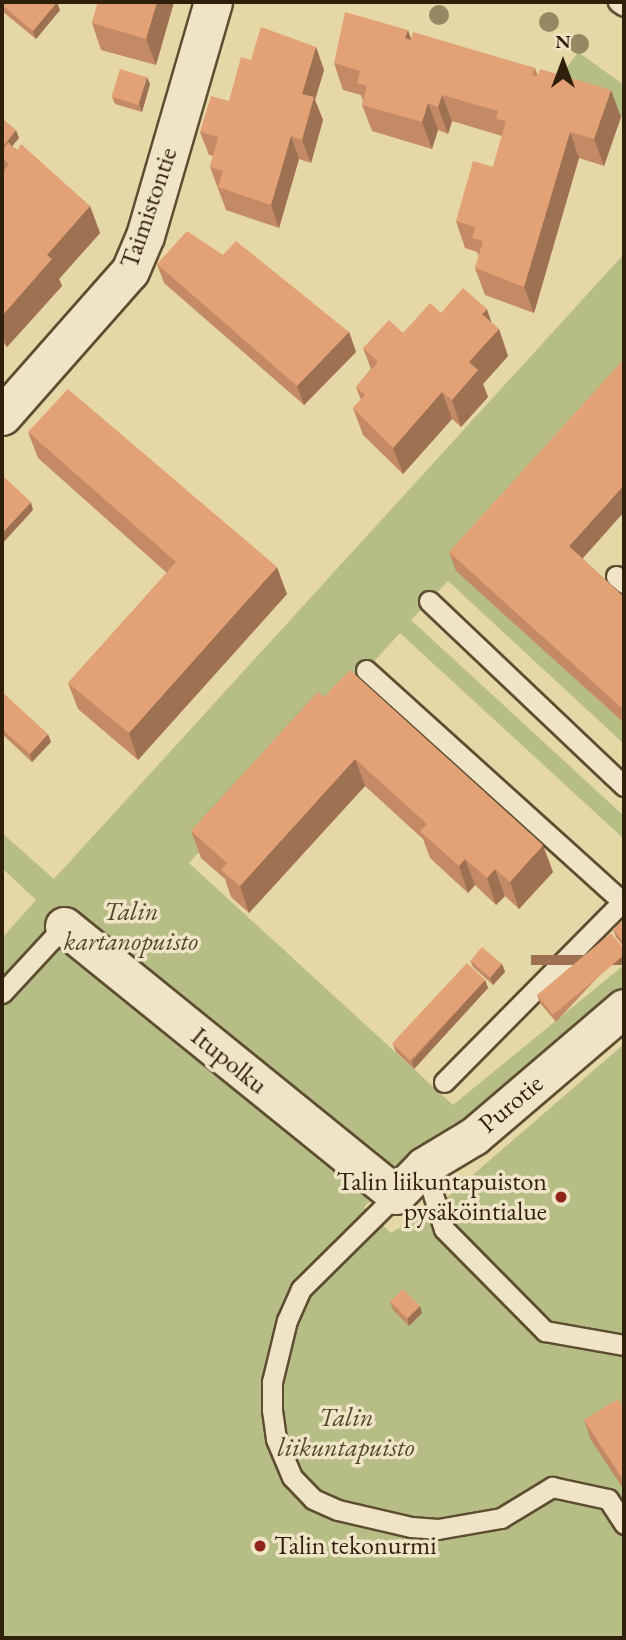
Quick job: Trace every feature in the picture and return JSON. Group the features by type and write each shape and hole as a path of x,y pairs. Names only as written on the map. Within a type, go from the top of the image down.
{"street":[{"name":"Taimistontie","path":"2,416 130,271 145,236 213,2"},
{"name":"Itupolku","path":"64,926 396,1195"},
{"name":"Purotie","path":"396,1195 424,1166 474,1136 624,1008"}],"lane":[{"path":"618,2 624,6"},
{"path":"429,601 624,786"},
{"path":"366,670 624,902 444,1082"},
{"path":"2,993 64,926"},
{"path":"424,1166 444,1229 545,1331 624,1345"},
{"path":"396,1195 301,1289 287,1320 272,1381 272,1410 276,1439 292,1477 313,1499 338,1510 411,1527 438,1529 501,1518 552,1487 608,1499 624,1524"}],"green space":[{"path":"578,52 624,85 624,119 562,75"},
{"path":"624,254 624,387 457,571 624,723 624,744 448,581 411,620 624,816 624,839 400,633 189,863 453,1105 624,965 624,990 460,1128 454,1123 364,1207 391,1233 445,1199 624,1044 624,1638 2,1638 2,938 36,900 2,868 2,833 54,879"}],"building":[{"path":"2,2 57,2 33,31 2,5"},
{"path":"98,2 157,2 146,39 92,23"},
{"path":"345,12 408,30 405,38 411,40 413,32 535,68 532,75 538,76 540,69 611,90 594,139 570,132 524,287 475,268 483,241 472,238 475,227 456,221 473,161 493,167 506,121 496,119 498,111 442,95 438,107 428,103 422,122 362,105 367,86 357,83 360,71 334,63"},
{"path":"261,27 316,47 302,94 314,97 302,140 291,136 271,205 218,187 223,171 210,167 218,137 200,132 211,96 229,101 241,57 251,60"},
{"path":"120,69 147,77 138,105 112,97"},
{"path":"2,118 16,130 2,148"},
{"path":"8,142 17,151 21,144 90,206 47,255 52,259 2,316 2,175 9,164 2,158 2,150"},
{"path":"187,231 223,255 236,241 349,332 297,386 157,264"},
{"path":"463,288 487,309 482,314 499,329 469,362 478,370 452,400 442,392 393,448 353,408 365,395 356,387 378,362 363,348 389,320 403,333 430,303 441,313"},
{"path":"624,359 624,485 569,546 624,597 624,710 449,552"},
{"path":"68,389 277,567 129,733 68,683 176,562 28,432"},
{"path":"2,475 31,502 2,533"},
{"path":"350,670 543,845 510,882 495,869 487,878 465,859 459,866 420,831 427,824 355,759 240,886 221,870 227,863 191,831 318,692 324,697"},
{"path":"2,692 48,734 30,754 2,729"},
{"path":"624,920 624,943 613,929"},
{"path":"611,933 624,949 624,955 553,1015 537,995"},
{"path":"482,947 502,964 490,978 470,961"},
{"path":"467,963 485,980 410,1060 392,1043"},
{"path":"403,1289 420,1306 407,1319 390,1302"},
{"path":"618,1399 624,1408 624,1481 584,1420"}],"place":[{"name":"Talin liikuntapuiston pysäköintialue","path":"561,1197"},
{"name":"Talin tekonurmi","path":"260,1546"}],"park label":[{"name":"Talin kartanopuisto","path":"131,927"},
{"name":"Talin liikuntapuisto","path":"346,1433"}]}
